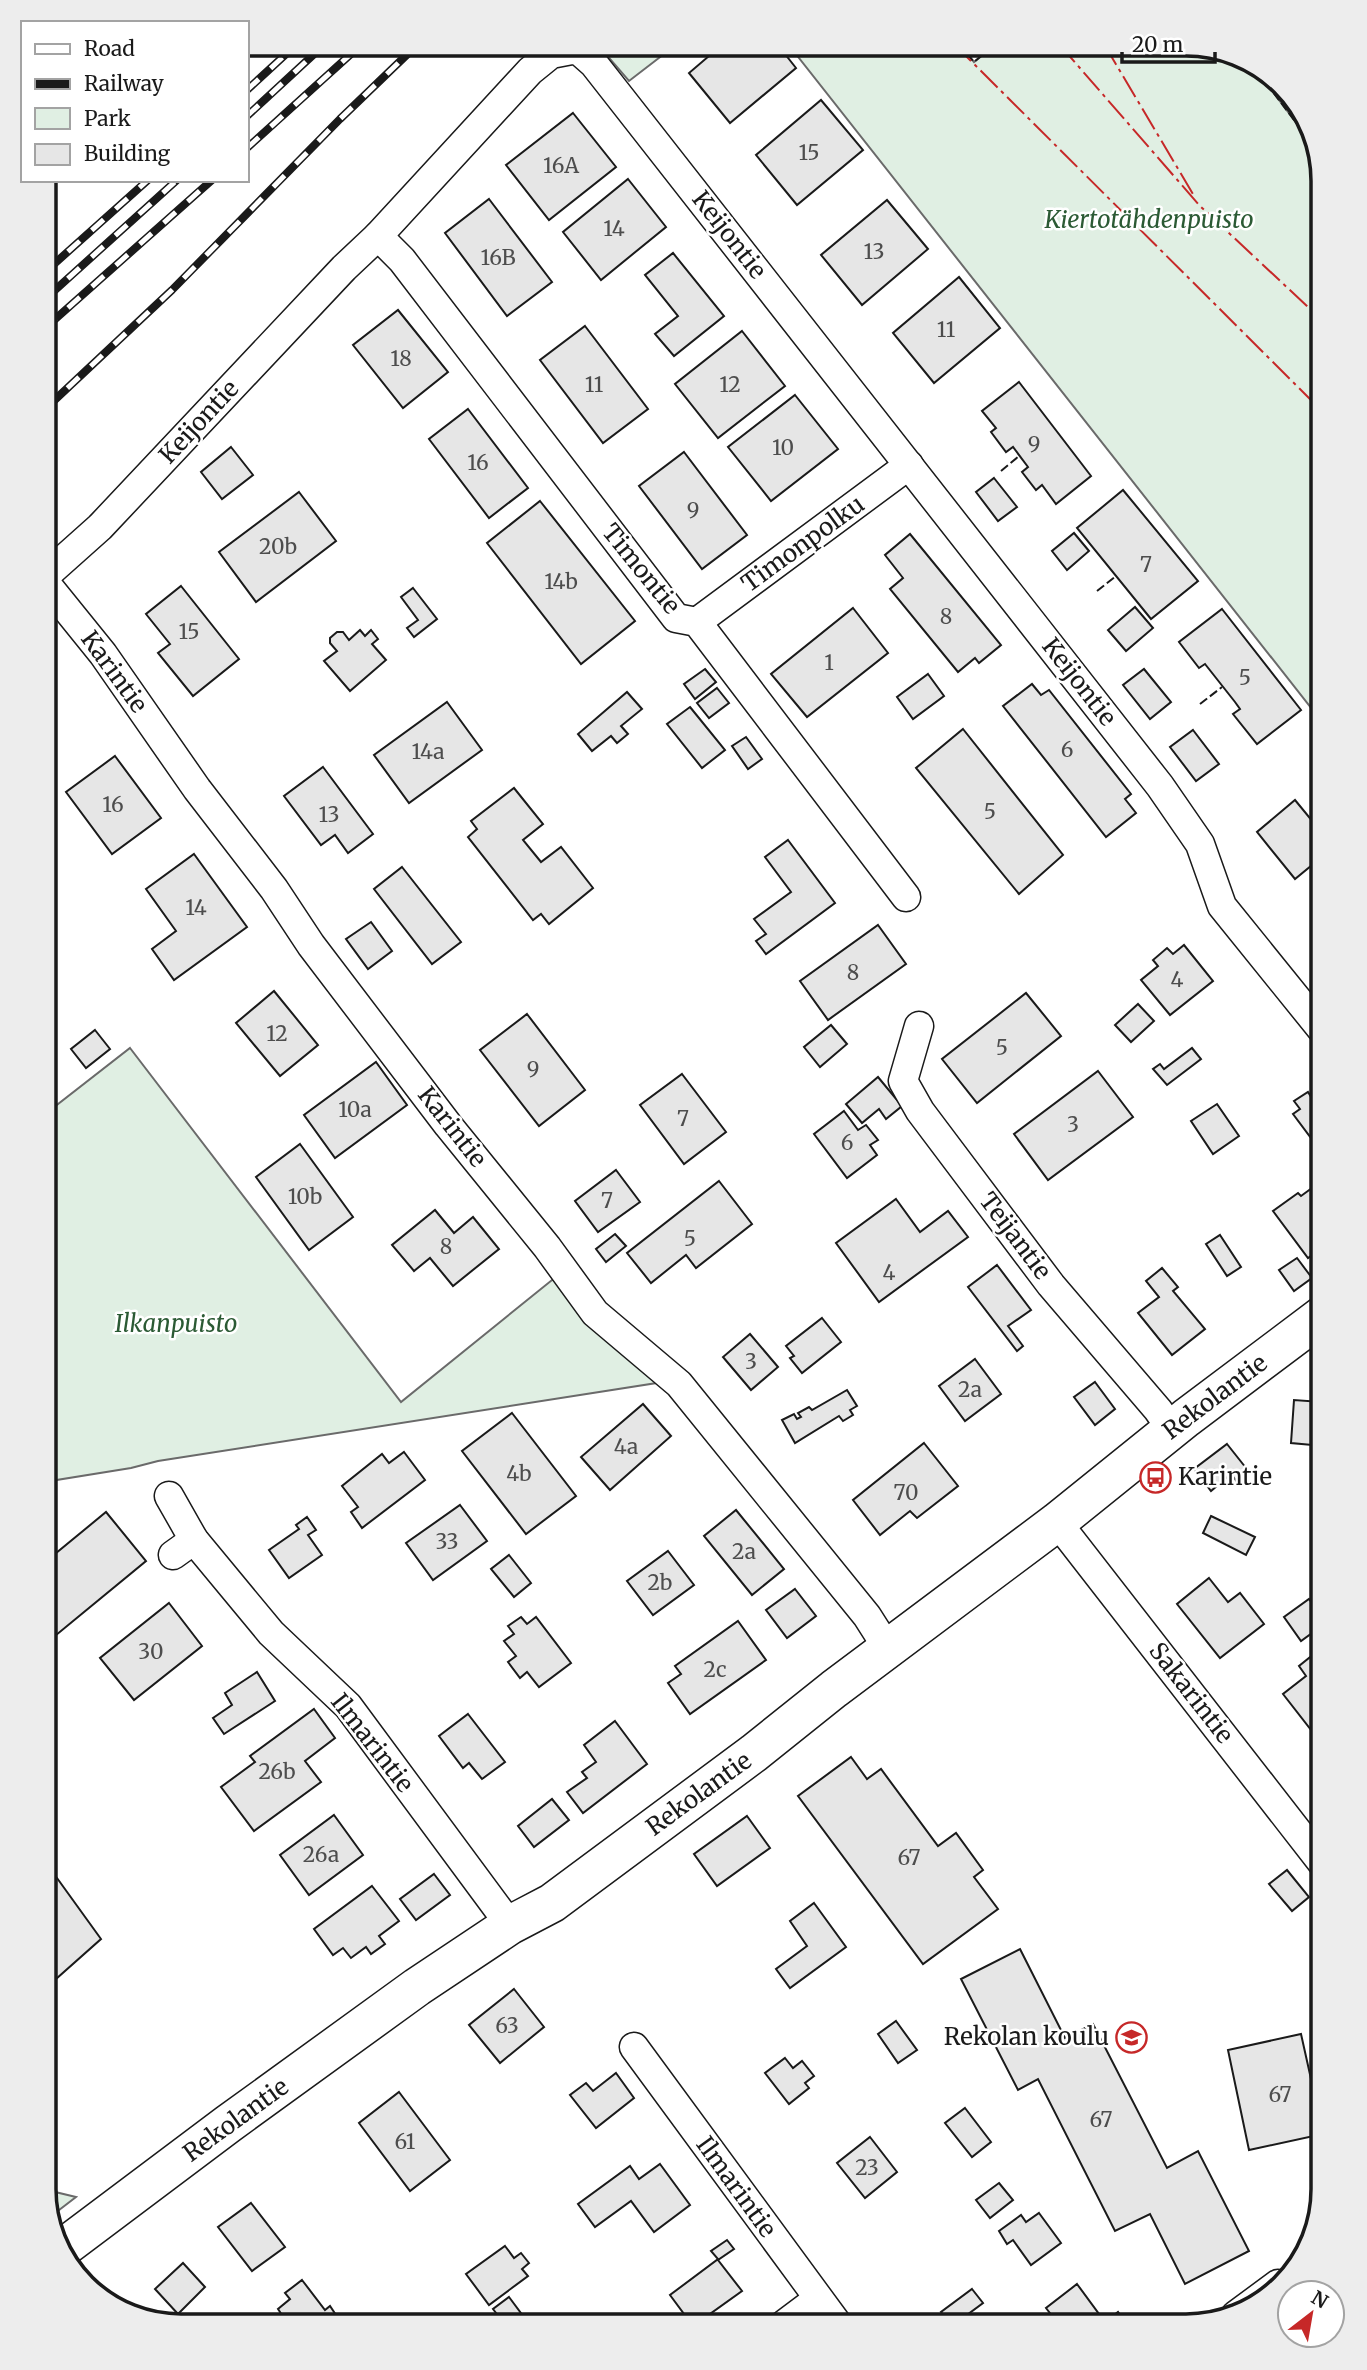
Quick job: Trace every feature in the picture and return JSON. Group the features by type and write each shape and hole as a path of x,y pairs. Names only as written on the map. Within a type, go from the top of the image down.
{"main road":[{"name":"Rekolantie","path":"69,2244 417,1987 510,1925 552,1903 1057,1522 1311,1324"}],"street":[{"name":"Keijontie","path":"56,568 100,527 344,268 378,236 530,71 549,56"},
{"name":"Keijontie","path":"585,56 594,64 1187,822 1200,844 1222,906 1311,1016"},
{"name":"Timontie","path":"378,236 402,260 676,618 697,622 906,897"},
{"name":"Timonpolku","path":"697,622 909,466"},
{"name":"Karintie","path":"56,594 103,654 197,789 274,888 311,945 448,1125 547,1247 595,1313 679,1384 867,1616 888,1649"},
{"name":"Teijantie","path":"919,1026 903,1081 920,1111 1051,1284 1172,1430"},
{"name":"Ilmarintie","path":"169,1496 184,1547 348,1706 510,1925"},
{"name":"Sakarintie","path":"1057,1522 1311,1849"},
{"name":"Ilmarintie","path":"635,2047 830,2314"},
{"path":"798,2314 818,2299"}],"green space":[{"path":"607,56 661,56 629,81"},
{"name":"Kiertotähdenpuisto","path":"797,56 969,56 974,62 981,56 1194,56 1210,58 1241,69 1273,92 1298,126 1309,157 1311,173 1311,708"},
{"name":"Ilkanpuisto","path":"130,1048 401,1402 557,1276 663,1382 158,1461 56,1480 56,1106"},
{"path":"56,2192 76,2197 58,2211"}],"building":[{"path":"709,56 786,56 796,68 730,123 689,73"},
{"path":"821,100 863,150 797,205 756,155"},
{"path":"573,113 616,167 549,220 506,165"},
{"path":"628,179 666,227 601,280 563,232"},
{"path":"489,199 552,282 507,316 445,233"},
{"path":"887,200 928,249 862,305 821,255"},
{"path":"673,253 724,316 674,356 655,334 678,316 645,275"},
{"path":"959,277 1000,328 934,383 893,333"},
{"path":"398,310 448,372 403,408 353,345"},
{"path":"585,326 648,409 603,443 540,360"},
{"path":"742,331 785,386 718,438 675,384"},
{"path":"1019,382 1091,476 1056,504 1042,485 1036,490 1022,472 1028,467 1013,447 1006,452 991,432 996,428 982,411"},
{"path":"795,395 838,449 771,501 728,447"},
{"path":"468,409 528,488 489,518 429,439"},
{"path":"231,447 253,475 222,499 201,472"},
{"path":"684,452 747,535 702,569 639,486"},
{"path":"994,478 1017,507 998,521 976,492"},
{"path":"1123,490 1198,581 1151,619 1077,528"},
{"path":"299,492 336,541 256,602 219,552"},
{"path":"540,501 635,621 581,664 487,543"},
{"path":"1074,533 1089,551 1067,570 1052,551"},
{"path":"910,534 1001,645 979,663 975,658 958,672 890,589 903,578 885,555"},
{"path":"181,586 239,659 193,696 158,653 170,644 146,614"},
{"path":"413,588 437,619 414,637 407,628 418,620 401,597"},
{"path":"1135,607 1153,628 1126,651 1108,630"},
{"path":"853,608 888,653 807,717 771,674"},
{"path":"1222,609 1301,710 1257,744 1233,714 1240,709 1235,702 1205,664 1199,668 1179,642"},
{"path":"360,630 365,636 371,630 378,639 372,644 386,660 350,691 324,661 337,651 330,643 330,638 337,632 343,632 349,640"},
{"path":"705,669 716,682 695,699 684,684"},
{"path":"1144,669 1171,702 1150,719 1123,685"},
{"path":"928,674 944,696 913,719 897,697"},
{"path":"1032,684 1041,695 1049,690 1131,794 1125,799 1136,813 1106,837 1003,706"},
{"path":"717,688 729,703 709,718 697,703"},
{"path":"627,692 642,709 621,726 628,734 617,743 611,736 592,751 578,734"},
{"path":"447,702 482,750 409,803 374,755"},
{"path":"690,707 725,750 702,768 667,724"},
{"path":"963,729 1063,855 1019,894 916,768"},
{"path":"1193,730 1219,764 1196,781 1170,747"},
{"path":"746,737 762,759 748,769 732,746"},
{"path":"115,756 161,818 112,854 66,792"},
{"path":"323,767 373,834 348,853 335,835 321,845 284,796"},
{"path":"514,788 543,824 523,840 541,862 561,847 593,888 549,924 541,914 533,920 468,837 477,829 471,821"},
{"path":"1295,800 1311,819 1311,866 1295,879 1257,832"},
{"path":"788,840 835,903 766,954 756,941 766,934 754,919 791,892 765,857"},
{"path":"194,854 247,927 174,980 152,949 176,931 146,889"},
{"path":"402,867 461,942 432,964 374,889"},
{"path":"371,922 392,951 368,969 346,939"},
{"path":"878,925 906,964 828,1020 800,981"},
{"path":"1184,945 1213,981 1170,1015 1141,980 1158,966 1153,960 1167,948 1173,954"},
{"path":"274,991 318,1045 280,1076 236,1023"},
{"path":"1026,993 1061,1036 977,1103 942,1059"},
{"path":"1138,1004 1154,1021 1131,1042 1115,1025"},
{"path":"527,1014 585,1090 539,1126 480,1050"},
{"path":"831,1025 847,1044 820,1067 804,1047"},
{"path":"95,1030 110,1049 86,1068 71,1049"},
{"path":"1192,1048 1201,1059 1167,1085 1153,1069 1160,1064 1164,1069"},
{"path":"376,1062 407,1105 335,1158 304,1115"},
{"path":"1098,1071 1133,1117 1048,1180 1014,1134"},
{"path":"682,1074 726,1132 684,1164 640,1105"},
{"path":"878,1077 902,1106 886,1119 879,1109 862,1123 846,1104"},
{"path":"1308,1092 1311,1097 1311,1138 1293,1114 1300,1109 1294,1101"},
{"path":"1217,1104 1239,1136 1213,1154 1191,1121"},
{"path":"844,1111 858,1130 866,1125 878,1140 870,1145 877,1155 847,1178 814,1134"},
{"path":"300,1144 353,1217 309,1250 256,1177"},
{"path":"616,1170 640,1202 598,1232 575,1201"},
{"path":"719,1181 752,1224 696,1268 686,1255 651,1283 627,1253"},
{"path":"1311,1189 1311,1256 1308,1258 1273,1211 1298,1193 1301,1196"},
{"path":"896,1199 920,1232 948,1211 968,1237 879,1302 836,1243"},
{"path":"435,1210 454,1233 473,1217 499,1249 453,1286 430,1258 414,1271 392,1245"},
{"path":"615,1234 626,1246 606,1262 596,1249"},
{"path":"1220,1235 1241,1267 1227,1276 1206,1244"},
{"path":"1297,1258 1311,1279 1294,1291 1279,1270"},
{"path":"997,1265 1031,1310 1008,1326 1023,1346 1017,1351 968,1287"},
{"path":"1162,1268 1178,1287 1173,1291 1205,1329 1172,1355 1138,1313 1159,1297 1146,1281"},
{"path":"822,1318 841,1342 802,1373 790,1358 794,1356 786,1346"},
{"path":"750,1334 778,1367 751,1390 723,1357"},
{"path":"975,1359 1001,1394 965,1421 939,1386"},
{"path":"1095,1382 1115,1409 1095,1425 1074,1397"},
{"path":"847,1390 857,1406 850,1410 853,1415 843,1421 839,1416 795,1443 782,1420 794,1414 797,1419 801,1417 798,1413 809,1407 812,1410"},
{"path":"1294,1400 1311,1401 1311,1445 1291,1443"},
{"path":"643,1404 671,1436 610,1490 581,1457"},
{"path":"512,1413 576,1496 526,1534 462,1451"},
{"path":"924,1443 958,1486 917,1518 910,1511 880,1535 853,1500"},
{"path":"1227,1444 1250,1473 1238,1483 1231,1474 1211,1491 1194,1469"},
{"path":"404,1452 425,1480 362,1528 351,1512 358,1507 342,1486 382,1454 389,1463"},
{"path":"460,1505 487,1541 433,1580 406,1543"},
{"path":"736,1510 784,1569 752,1595 704,1536"},
{"path":"106,1512 146,1561 56,1635 56,1553"},
{"path":"1211,1516 1255,1537 1246,1555 1203,1533"},
{"path":"307,1517 316,1530 308,1535 322,1555 289,1578 269,1550 299,1529 296,1525"},
{"path":"668,1551 694,1585 653,1615 627,1581"},
{"path":"509,1555 531,1583 514,1597 491,1569"},
{"path":"1209,1578 1228,1602 1240,1593 1264,1624 1220,1658 1177,1604"},
{"path":"795,1589 816,1616 787,1638 766,1610"},
{"path":"1309,1599 1311,1634 1301,1641 1284,1617"},
{"path":"169,1603 202,1646 134,1700 100,1658"},
{"path":"521,1617 527,1624 536,1617 571,1663 539,1687 527,1672 520,1678 508,1662 516,1656 504,1641 514,1634 508,1626"},
{"path":"738,1621 766,1660 690,1714 668,1683 681,1674 675,1666"},
{"path":"1311,1656 1311,1730 1283,1694 1306,1676 1299,1666"},
{"path":"257,1672 275,1701 224,1734 213,1718 232,1705 225,1693"},
{"path":"314,1709 335,1738 305,1761 321,1782 254,1831 221,1787 255,1762 250,1756"},
{"path":"468,1714 505,1762 482,1779 469,1763 463,1768 439,1736"},
{"path":"615,1721 647,1764 583,1813 567,1792 587,1778 582,1772 596,1762 584,1745"},
{"path":"851,1757 867,1779 881,1769 938,1846 956,1833 983,1870 974,1877 998,1909 923,1964 798,1796"},
{"path":"552,1799 569,1820 534,1847 518,1826"},
{"path":"334,1815 363,1855 309,1895 280,1855"},
{"path":"747,1816 770,1848 717,1886 694,1854"},
{"path":"1287,1870 1309,1897 1292,1911 1269,1884"},
{"path":"434,1874 450,1895 416,1920 400,1899"},
{"path":"56,1877 101,1939 56,1979"},
{"path":"372,1886 399,1921 379,1936 385,1944 371,1954 366,1947 351,1958 343,1948 333,1955 314,1929"},
{"path":"814,1903 846,1947 790,1988 776,1969 807,1946 790,1921"},
{"path":"1020,1949 1065,2038 1093,2024 1167,2168 1198,2151 1249,2251 1185,2284 1150,2214 1115,2231 1038,2079 1018,2090 961,1979"},
{"path":"514,1989 544,2027 500,2063 469,2025"},
{"path":"896,2021 917,2050 898,2063 878,2034"},
{"path":"1301,2034 1311,2079 1311,2137 1249,2150 1228,2050"},
{"path":"785,2058 793,2068 802,2061 814,2076 805,2083 809,2088 789,2104 765,2073"},
{"path":"616,2073 634,2098 596,2128 570,2095 586,2083 593,2091"},
{"path":"399,2092 450,2160 410,2191 359,2123"},
{"path":"965,2108 991,2142 972,2157 945,2123"},
{"path":"870,2137 897,2172 865,2198 837,2163"},
{"path":"660,2164 690,2205 654,2232 631,2201 595,2227 578,2204 630,2166 639,2179"},
{"path":"999,2183 1013,2200 990,2218 976,2200"},
{"path":"251,2203 285,2247 252,2271 218,2227"},
{"path":"1039,2213 1061,2243 1031,2265 1013,2240 1007,2244 999,2231 1021,2215 1026,2222"},
{"path":"727,2240 734,2249 718,2260 742,2291 710,2314 684,2314 670,2295 718,2259 711,2251"},
{"path":"505,2246 514,2258 521,2253 529,2263 522,2269 528,2276 489,2305 466,2274"},
{"path":"183,2263 205,2287 178,2314 155,2289"},
{"path":"302,2280 325,2310 330,2306 335,2314 281,2314 278,2309 290,2299 285,2293"},
{"path":"1077,2284 1099,2314 1051,2314 1046,2308"},
{"path":"972,2289 983,2303 968,2314 941,2312"},
{"path":"509,2297 522,2314 497,2314 493,2309"}],"railway":[{"path":"248,89 284,56"},
{"path":"248,115 312,56"},
{"path":"248,147 349,56"},
{"path":"56,399 172,290 406,56"},
{"path":"56,262 146,182"},
{"path":"56,289 175,182"},
{"path":"56,318 210,182"}],"fence":[{"path":"969,56 974,62 981,56"},
{"path":"1273,92 1296,123"},
{"path":"1001,471 1019,456"},
{"path":"1097,591 1116,576"},
{"path":"1200,704 1222,687"}],"power":[{"path":"966,56 1311,400"},
{"path":"1069,56 1200,206 1311,310"},
{"path":"1111,56 1193,194"}],"place":[{"name":"Karintie","path":"1155,1477"},
{"name":"Rekolan koulu","path":"1132,2037"}]}
